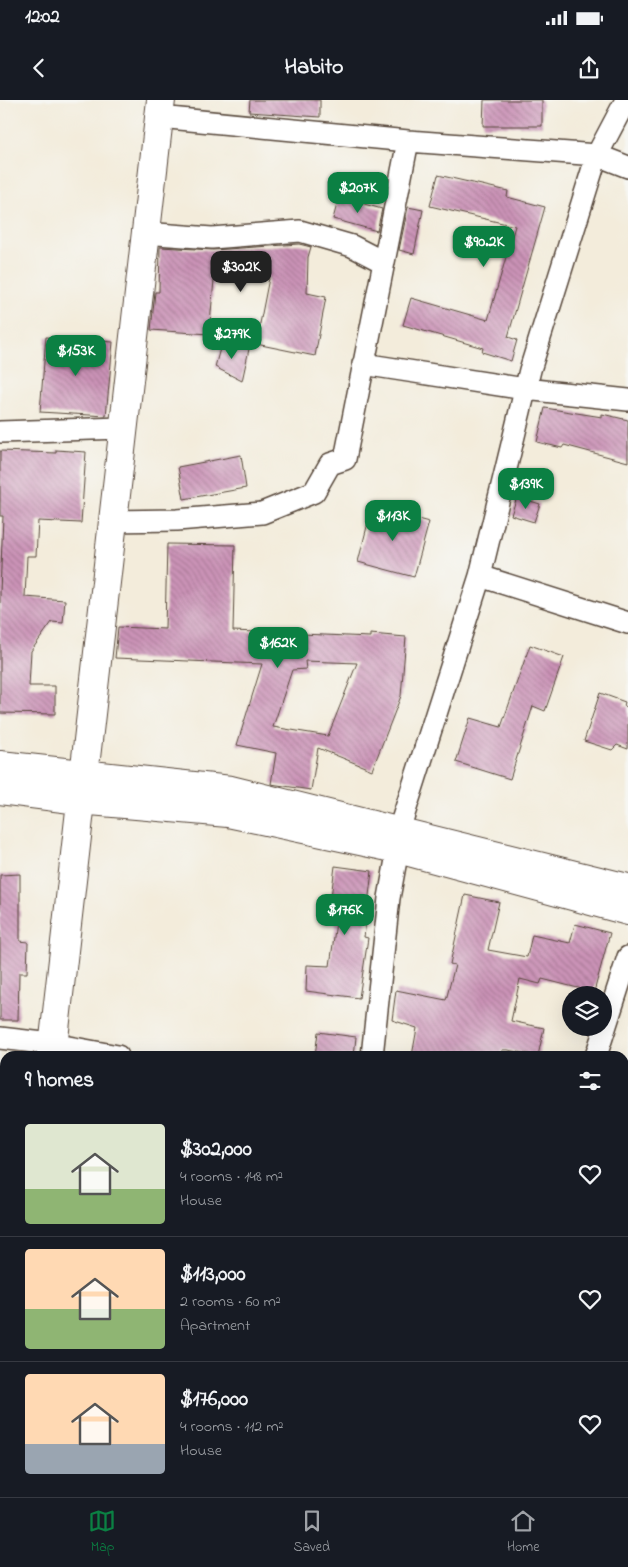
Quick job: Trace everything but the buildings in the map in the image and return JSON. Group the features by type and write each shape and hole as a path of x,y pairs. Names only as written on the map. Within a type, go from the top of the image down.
{"street":[{"path":"373,1051 388,898 399,839 480,576 526,389 597,155 626,100"},
{"path":"0,1038 52,1050 144,233 160,108 408,141 597,155 628,167"},
{"path":"111,521 177,520 262,513 314,492 330,464 345,459 408,141"},
{"path":"144,233 212,238 300,232 352,246 383,262"},
{"path":"363,364 526,389 628,400"},
{"path":"0,432 122,428"},
{"path":"480,576 628,623"},
{"path":"0,766 81,788"},
{"path":"0,790 81,788 232,790 399,839 628,911"},
{"path":"399,839 628,888"},
{"path":"598,1051 628,957"}]}
